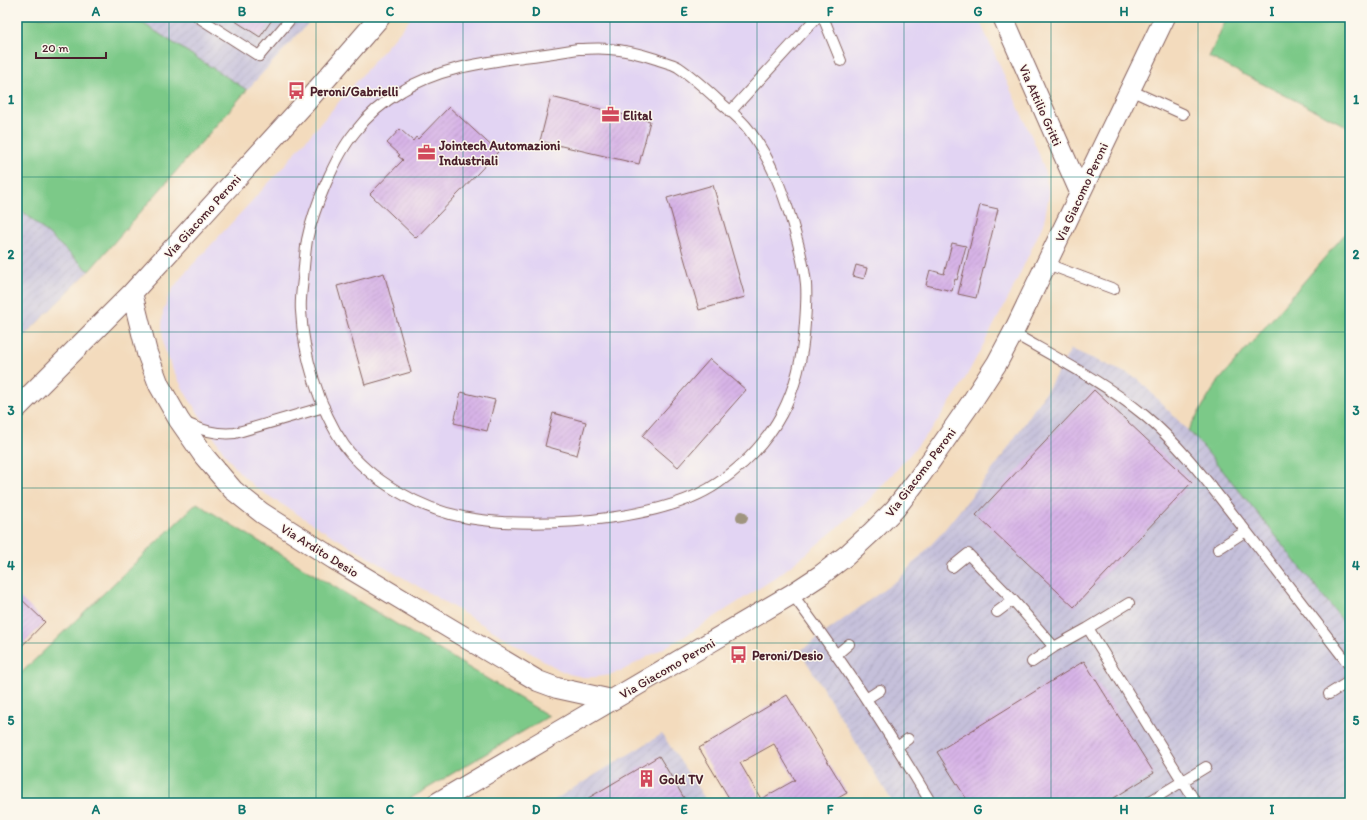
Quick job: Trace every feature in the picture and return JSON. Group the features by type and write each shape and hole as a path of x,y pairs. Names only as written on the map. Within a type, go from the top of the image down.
{"street":[{"name":"Via Giacomo Peroni","path":"17,408 132,293 308,100 380,17"},
{"name":"Via Attilio Gritti","path":"1003,17 1080,192"},
{"name":"Via Giacomo Peroni","path":"448,800 822,575 873,532 895,508 918,479 997,363 1047,264 1164,17"},
{"name":"Via Ardito Desio","path":"132,293 147,353 159,385 204,456 233,490 262,513 334,559 538,681 557,688 612,700"}],"lane":[{"path":"198,17 259,56 292,17"},
{"path":"730,112 817,17"},
{"path":"822,17 841,61"},
{"path":"578,49 611,49 644,55 676,66 706,89 747,126 769,161 785,202 802,263 806,285 804,344 799,370 791,395 781,416 758,448 716,484 691,497 662,507 633,514 605,518 536,523 500,522 463,517 409,497 380,479 346,448 336,432 324,407 312,373 304,343 301,314 308,236 329,176 344,146 356,130 378,109 400,92 422,80 454,69 489,61 578,49"},
{"path":"1130,90 1183,114"},
{"path":"1047,264 1114,289"},
{"path":"1013,333 1098,383 1144,416 1185,455 1246,531 1350,666"},
{"path":"180,420 206,432 227,434 324,407"},
{"path":"1218,548 1246,531"},
{"path":"952,567 968,554 1013,600 1054,647"},
{"path":"792,594 824,636 866,699 897,746 931,803"},
{"path":"997,612 1013,600"},
{"path":"1032,662 1054,647 1129,603"},
{"path":"1088,628 1196,803"},
{"path":"836,655 849,644"},
{"path":"1329,694 1350,681"},
{"path":"866,699 880,690"},
{"path":"897,746 908,739"},
{"path":"1147,803 1206,767"}],"shaded area":[{"path":"133,17 314,17 247,90"},
{"path":"412,17 978,17 1038,151 1044,169 1049,194 1044,222 1009,297 960,388 932,429 865,504 775,578 682,638 623,670 610,675 583,677 569,674 558,669 321,529 256,488 240,473 227,457 187,396 171,366 164,347 162,327 163,312 174,287 184,274 276,175"},
{"path":"17,206 89,271 17,343"},
{"path":"1071,349 1137,378 1199,442 1260,516 1350,630 1350,803 893,803 800,651 900,578 940,535 997,464 1049,387"},
{"path":"662,734 708,803 549,803"}],"green space":[{"path":"17,17 133,17 247,90 89,271 17,206"},
{"path":"1227,17 1350,17 1350,128 1209,57"},
{"path":"1350,228 1350,630 1260,516 1188,430 1217,383"},
{"path":"197,503 549,716 403,803 17,803 17,677"}],"building":[{"path":"229,17 274,17 260,37"},
{"path":"551,97 650,121 639,164 540,141"},
{"path":"449,107 498,152 416,238 370,194 403,160 398,156 400,155 387,143 400,129 413,141 416,137 418,139"},
{"path":"713,185 745,297 699,310 667,198"},
{"path":"980,205 998,209 976,298 958,294"},
{"path":"952,243 966,246 957,280 955,279 952,291 926,285 930,270 944,274"},
{"path":"856,265 867,268 864,279 853,276"},
{"path":"384,273 411,372 365,385 337,286"},
{"path":"710,359 746,390 678,467 642,436"},
{"path":"1094,390 1192,482 1074,607 976,515"},
{"path":"461,392 495,400 487,431 454,423"},
{"path":"553,413 586,422 577,455 545,446"},
{"path":"17,595 45,622 17,651"},
{"path":"1084,661 1154,773 1106,803 969,803 937,752"},
{"path":"787,695 847,793 829,803 732,803 699,748","holes":["774,744 795,780 761,799 740,763"]},
{"name":"Gold TV","path":"659,756 687,803 580,803"}],"place":[{"name":"Peroni/Gabrielli","path":"297,91"},
{"name":"Elital","path":"610,115"},
{"name":"Jointech Automazioni Industriali","path":"426,152"},
{"name":"Peroni/Desio","path":"739,655"},
{"name":"Gold TV","path":"646,779"}]}
